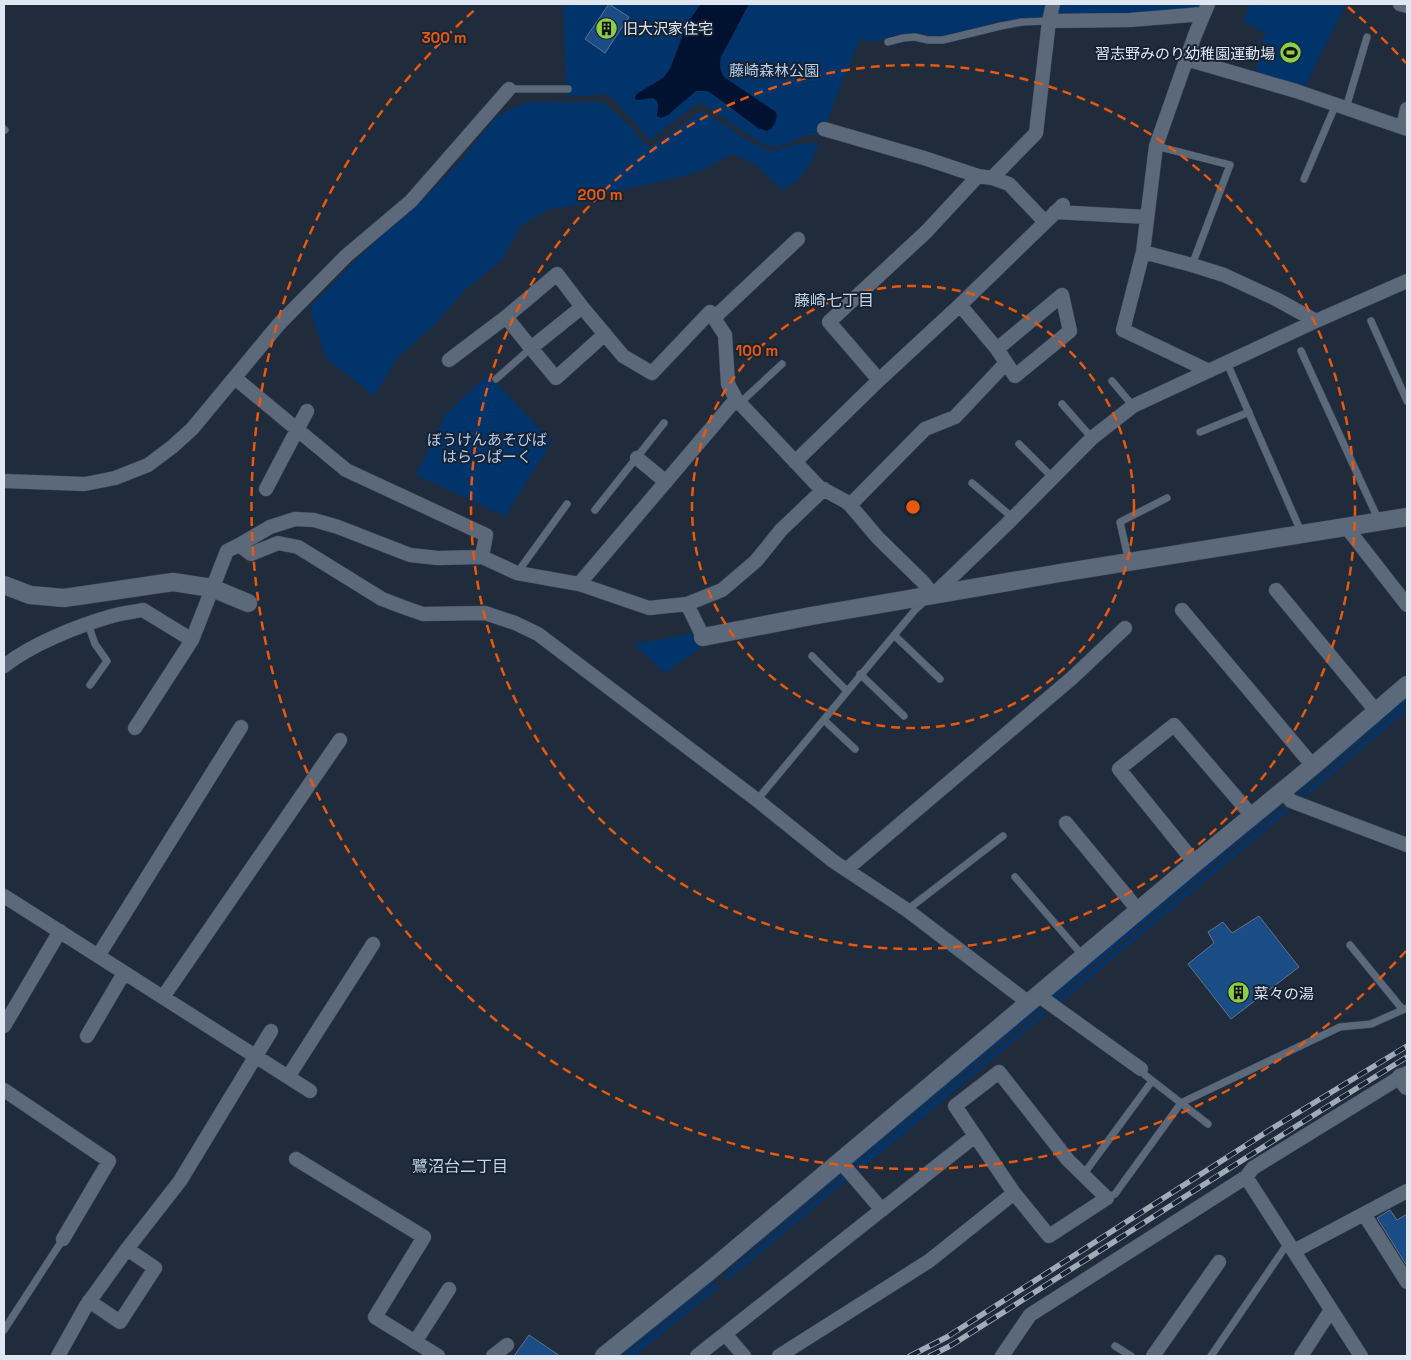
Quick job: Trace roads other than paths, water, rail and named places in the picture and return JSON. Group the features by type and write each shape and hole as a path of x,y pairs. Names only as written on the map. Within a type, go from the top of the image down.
{"street":[{"path":"992,178 1036,133 1049,21 1053,4"},
{"path":"1400,4 1407,6"},
{"path":"1049,21 1130,20 1206,9"},
{"path":"1206,9 1186,59 1156,146 1144,252 1123,330 1210,371"},
{"path":"1186,59 1296,91 1405,128 1407,109"},
{"path":"4,481 85,484 114,478 148,465 172,447 192,428 279,324 346,256 412,201 509,89"},
{"path":"824,129 916,155 978,176 992,178 1008,184 1055,213 1147,217"},
{"path":"879,380 829,322 926,232 978,176"},
{"path":"795,462 1055,213"},
{"path":"715,318 798,239"},
{"path":"1144,252 1192,264 1224,275 1276,299 1316,321"},
{"path":"449,360 506,317 557,274 623,356 652,373 710,312 725,335 728,384 738,401 819,487 850,505 878,538 933,595"},
{"path":"933,595 1092,438 1134,406 1316,321 1407,281"},
{"path":"960,306 997,349 1015,376 1070,331 1062,295 997,349"},
{"path":"531,348 582,307"},
{"path":"506,317 556,378 605,334"},
{"path":"850,505 925,429 955,417 1006,363"},
{"path":"234,378 346,470 486,535 482,557"},
{"path":"579,584 738,401"},
{"path":"266,488 307,411"},
{"path":"637,458 666,482"},
{"path":"134,728 192,640 226,551 270,527 295,519 314,520 338,527 410,556 438,558 482,557 518,573 579,584 649,608 687,604 722,590 756,561 781,530 824,489"},
{"path":"687,604 703,637 776,622 933,595 1407,517"},
{"path":"1347,528 1407,605"},
{"path":"239,545 251,554 278,544 298,547 382,599 403,607 423,614 486,613 516,623 538,634 757,800 833,861 907,910 1033,999 1141,1069"},
{"path":"4,585 30,595 64,598 173,582 212,588 248,603"},
{"path":"1276,590 1376,711"},
{"path":"4,666 14,658 51,639 88,624 114,615 143,610 192,640"},
{"path":"1182,610 1313,766"},
{"path":"847,869 1072,678 1125,628"},
{"path":"604,1356 719,1263 1138,910 1313,766 1407,685"},
{"path":"1195,863 1119,769 1174,725 1252,816"},
{"path":"98,956 241,727"},
{"path":"163,997 340,740"},
{"path":"1283,791 1291,801 1407,845"},
{"path":"1066,823 1138,910"},
{"path":"4,896 310,1091"},
{"path":"4,1026 60,931"},
{"path":"288,1077 373,944"},
{"path":"87,1036 124,973"},
{"path":"58,1356 89,1301 126,1249 180,1181 270,1031"},
{"path":"999,1072 1068,1160 1083,1175 1107,1198 1049,1236 1014,1193 955,1106 999,1072"},
{"path":"1002,1356 1030,1316 1246,1178 1253,1168 1405,1078"},
{"path":"4,1090 109,1161 63,1240"},
{"path":"697,1356 974,1136"},
{"path":"296,1159 424,1236 375,1317 438,1356"},
{"path":"840,1161 882,1210"},
{"path":"1246,1178 1362,1356"},
{"path":"1291,1247 1364,1214 1407,1191"},
{"path":"779,1356 929,1261 1014,1193"},
{"path":"1364,1214 1407,1282"},
{"path":"89,1301 120,1322 155,1268 126,1249"},
{"path":"1155,1355 1219,1262"},
{"path":"415,1342 450,1289"},
{"path":"1301,1356 1331,1310"},
{"path":"725,1334 744,1356"},
{"path":"493,1356 507,1345"}],"lane":[{"path":"888,42 915,37 928,40 942,40 1022,22 1049,21"},
{"path":"1304,178 1341,106 1367,37"},
{"path":"509,89 568,89"},
{"path":"1156,146 1230,165 1192,264"},
{"path":"1371,321 1407,401"},
{"path":"496,378 531,348"},
{"path":"1301,351 1379,522"},
{"path":"1227,363 1302,535"},
{"path":"738,401 782,364"},
{"path":"1112,381 1134,406"},
{"path":"1062,404 1092,438"},
{"path":"1200,432 1249,412"},
{"path":"595,510 664,423"},
{"path":"1019,444 1053,478"},
{"path":"972,483 1012,518"},
{"path":"1130,562 1120,522 1168,498"},
{"path":"518,573 567,504"},
{"path":"757,800 914,610 933,595"},
{"path":"88,624 95,644 107,661 90,685"},
{"path":"894,635 940,679"},
{"path":"812,656 847,691"},
{"path":"860,674 904,716"},
{"path":"824,720 855,749"},
{"path":"907,910 1003,836"},
{"path":"1015,877 1083,957"},
{"path":"1107,1198 1115,1194 1181,1103 1340,1027 1371,1024 1405,1009 1350,945"},
{"path":"1141,1069 1152,1081 1208,1124"},
{"path":"1083,1175 1152,1081"},
{"path":"4,1330 63,1240"},
{"path":"1211,1356 1291,1247"},
{"path":"1115,1346 1131,1356"}],"railway":[{"path":"910,1356 947,1337 1276,1126 1407,1046"},
{"path":"930,1356 950,1346 1407,1057"}],"place":[{"name":"旧大沢家住宅","path":"607,28"},
{"name":"習志野みのり幼稚園運動場","path":"1291,53"},
{"name":"菜々の湯","path":"1238,993"}],"district":[{"name":"藤崎七丁目","path":"834,300"},
{"name":"鷺沼台二丁目","path":"460,1166"}],"park label":[{"name":"藤崎森林公園","path":"774,70"},
{"name":"ぼうけんあそびば はらっぱーく","path":"487,448"}]}
